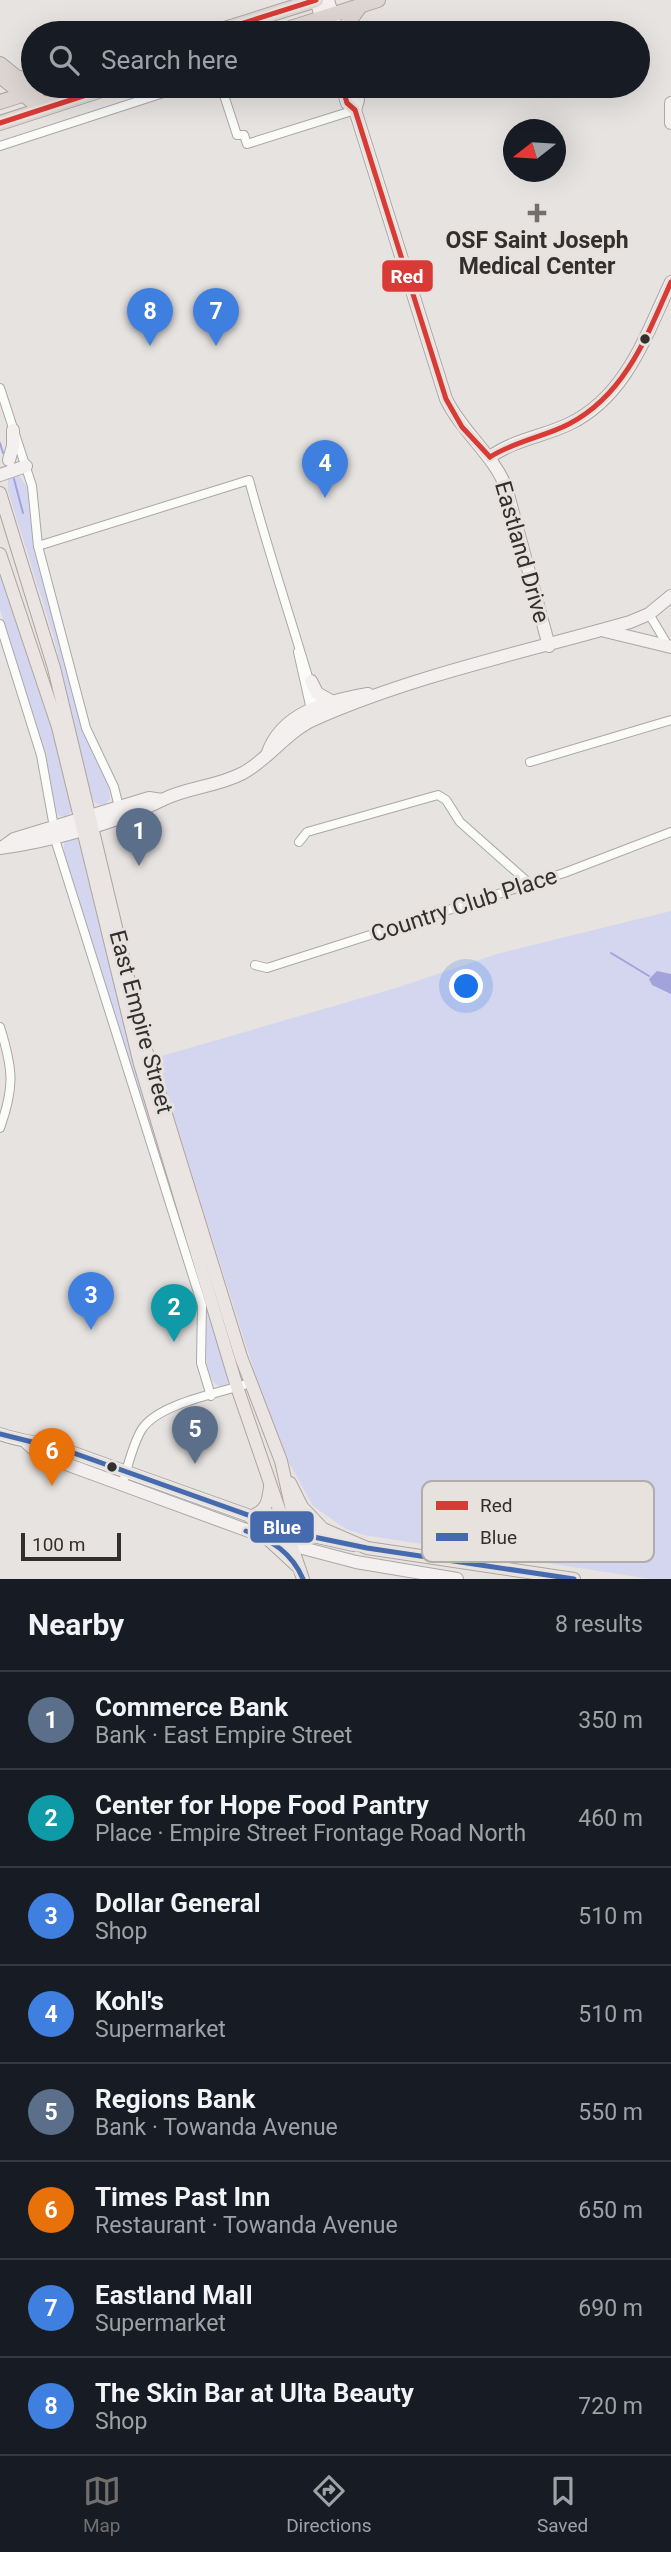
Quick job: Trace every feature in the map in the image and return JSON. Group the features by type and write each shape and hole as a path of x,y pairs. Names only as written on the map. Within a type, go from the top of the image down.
{"highway":[{"path":"246,21 295,4 316,0"},
{"path":"308,21 327,11 378,0"},
{"path":"349,21 361,5"},
{"path":"0,64 21,78"},
{"path":"0,76 21,95 0,102"},
{"path":"26,98 33,102 56,105"},
{"path":"0,123 77,98"}],"main road":[{"path":"316,0 327,11"},
{"name":"Eastland Drive","path":"346,98 355,110 446,399 462,426 490,457 509,497 549,646"},
{"name":"Eastland Drive","path":"355,110 357,98"},
{"path":"671,103 671,123"},
{"path":"490,457 513,442 582,418 605,400 630,367 671,282"},
{"path":"4,461 13,446 13,430"},
{"path":"4,461 24,461"},
{"path":"0,475 24,461"},
{"name":"East Empire Street","path":"0,494 38,612 140,1064 244,1385 271,1484 290,1530"},
{"path":"0,520 27,598 38,612"},
{"name":"East Empire Street","path":"0,554 87,822"},
{"path":"315,713 601,630 649,614 671,596"},
{"path":"601,630 671,647"},
{"path":"311,681 317,693 333,702"},
{"path":"1,847 15,848 54,831 152,808 162,800 234,777 267,755 278,732 333,702 393,690"},
{"path":"87,822 119,807 149,799 162,800"},
{"name":"East Empire Street","path":"244,1385 281,1461 292,1546 301,1574"},
{"path":"0,1434 27,1443 39,1454 290,1530 367,1548 422,1556"},
{"path":"281,1461 302,1507 313,1519 332,1534 367,1548"},
{"path":"124,1478 268,1539 356,1562 457,1579"},
{"path":"250,1517 261,1513 268,1504 271,1484"},
{"path":"268,1539 301,1574"},
{"path":"461,1562 574,1579"},
{"path":"471,1579 474,1564"}],"street":[{"path":"0,146 148,98"},
{"path":"225,98 237,135 244,135 247,144 355,110"},
{"path":"0,388 33,493 38,546 86,728 114,787 119,807"},
{"path":"38,546 249,480 311,681 315,713"},
{"path":"649,614 663,640 671,647"},
{"path":"0,624 41,755 54,831 202,1305 201,1363 211,1396"},
{"path":"297,642 300,670 315,713"},
{"path":"530,762 671,720"},
{"path":"299,842 307,832 438,795 446,800 460,822 530,884"},
{"name":"Country Club Place","path":"255,965 267,968 530,884 671,832"},
{"path":"0,1128 12,1080 1,1033"},
{"path":"124,1478 142,1430 151,1419 244,1385"}],"shaded area":[{"path":"18,474 28,489 34,546 82,726 109,789 110,799 104,806 94,802 91,794 54,638 8,491 8,478"},
{"path":"0,571 54,733 72,803 72,811 66,817 59,816 53,805 45,755 0,609"},
{"path":"75,836 82,845 126,1030 228,1378 227,1385 222,1387 215,1383 207,1365 206,1307 64,853 64,841"},
{"path":"671,911 671,1579 651,1579 540,1562 654,1562 654,1481 422,1481 422,1544 364,1535 346,1529 313,1506 287,1459 258,1383 155,1058 396,988 497,954"}],"water":[{"path":"657,971 671,974 671,994 652,985 649,979"}],"waterway":[{"path":"0,443 3,453"},
{"path":"14,479 23,513"},
{"path":"611,953 649,976"}],"transit line":[{"name":"Red","path":"250,21 316,0"},
{"name":"Red","path":"0,123 77,98"},
{"name":"Red","path":"346,98 355,110 446,399 462,427 490,457"},
{"name":"Red","path":"490,457 569,424 605,397 620,381 643,343 671,282"},
{"name":"Blue","path":"0,1434 68,1451 304,1535 422,1556"},
{"name":"Blue","path":"246,1531 280,1549 293,1562 303,1579"},
{"name":"Blue","path":"460,1562 574,1579"}],"place":[{"name":"OSF Saint Joseph Medical Center","path":"537,213"},
{"name":"The Skin Bar at Ulta Beauty","path":"150,346"},
{"name":"Eastland Mall","path":"216,346"},
{"name":"Kohl's","path":"325,498"},
{"name":"Commerce Bank","path":"139,866"},
{"name":"Dollar General","path":"91,1330"},
{"name":"Center for Hope Food Pantry","path":"174,1342"},
{"name":"Regions Bank","path":"195,1464"},
{"name":"Times Past Inn","path":"52,1486"}]}
